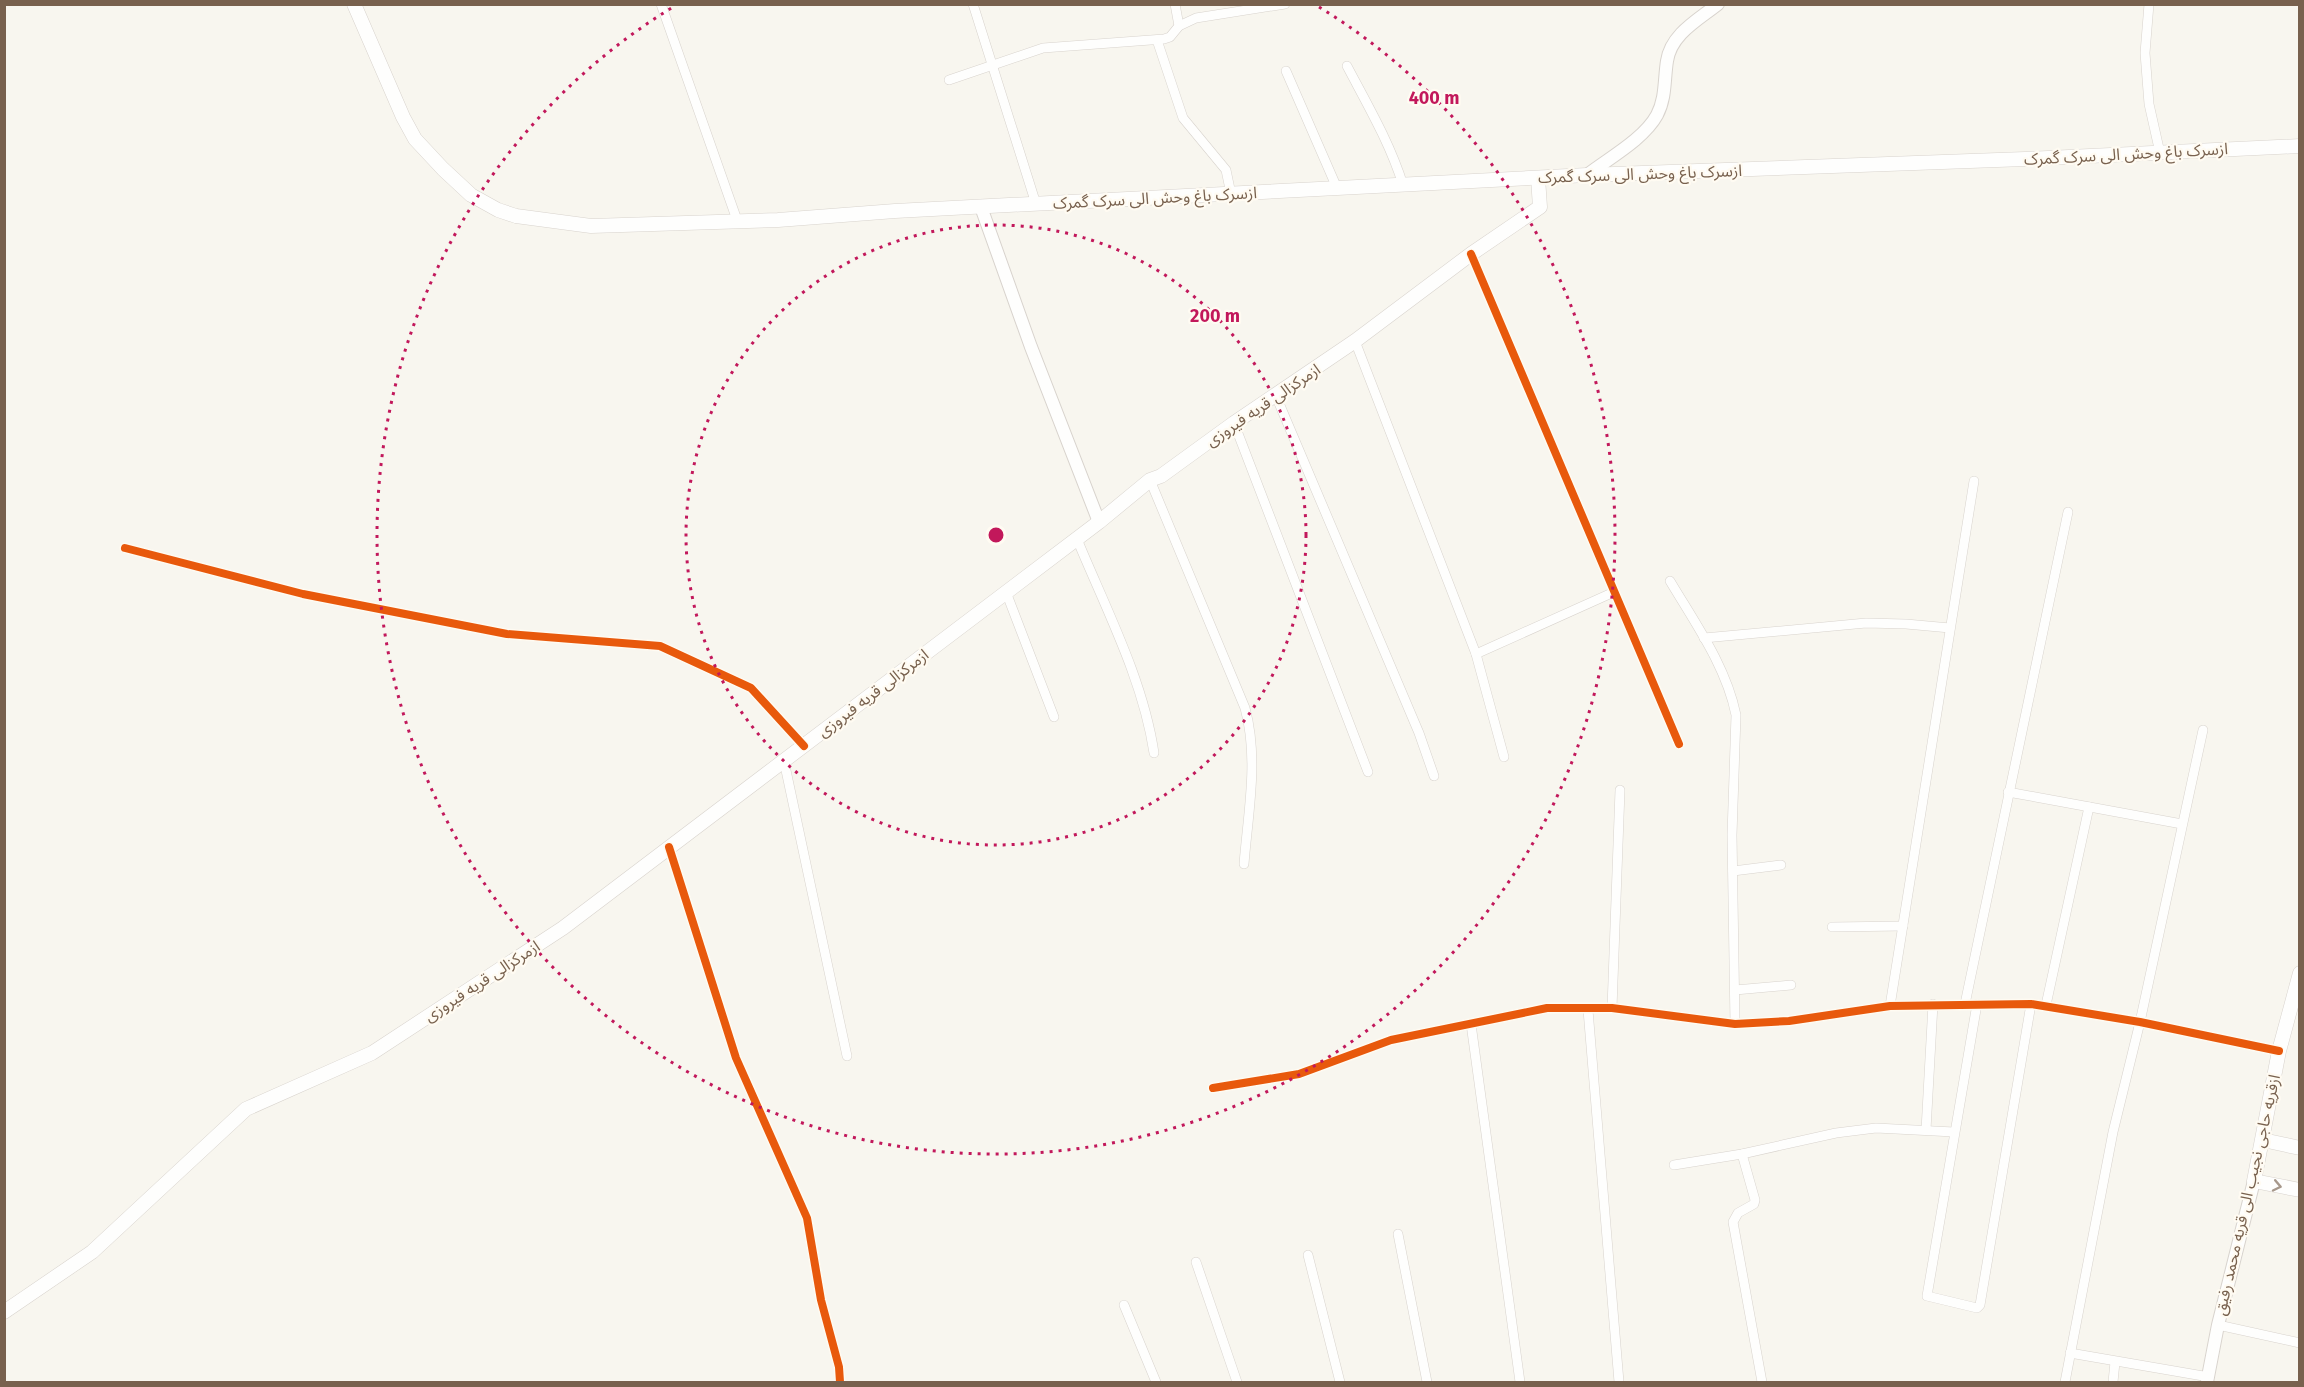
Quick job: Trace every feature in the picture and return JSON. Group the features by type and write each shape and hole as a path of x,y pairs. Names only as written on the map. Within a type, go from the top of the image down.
{"main road":[{"name":"ازسرک باغ وحش الی سرک گمرک","path":"354,4 403,117 415,139 443,169 471,195 498,210 516,216 591,226 800,219 896,211 1587,175 2300,146"},
{"name":"ازمرکزالی قریه فیروزی","path":"4,1312 92,1252 246,1109 372,1053 563,928 1099,522 1150,480 1161,476 1234,423 1276,396 1471,254 1540,207 1538,178"},
{"name":"ازقریه حاجی نجیب الی قریه محمد رفیق","path":"2254,1181 2278,1051 2298,989 2300,973"},
{"path":"2263,1140 2300,1148"},
{"path":"2254,1181 2300,1190"}],"street":[{"path":"661,4 737,220"},
{"path":"973,4 1036,204"},
{"path":"1175,4 1179,26"},
{"path":"949,80 1043,48 1157,40 1170,37 1179,26 1196,18 1285,4"},
{"path":"1587,175 1639,138 1649,128 1658,114 1664,97 1670,49 1681,33 1718,4"},
{"path":"2149,4 2145,53 2147,83 2149,104 2160,153"},
{"path":"1157,40 1183,118 1226,170 1231,194"},
{"path":"1347,66 1397,166 1402,185"},
{"path":"1286,71 1337,188"},
{"path":"981,207 1031,347 1099,522"},
{"path":"1471,254 1679,744"},
{"path":"1354,341 1476,654 1504,757"},
{"path":"1276,396 1419,733 1434,776"},
{"path":"1234,423 1368,772"},
{"path":"1150,480 1249,722 1253,752 1244,864"},
{"path":"1890,1006 1974,481"},
{"path":"1965,1004 2068,512"},
{"path":"1077,538 1139,689 1149,720 1154,753"},
{"path":"125,548 303,594 483,630 507,634 660,646 750,688 804,746"},
{"path":"1670,581 1712,651 1733,701 1736,715 1733,871 1735,1024"},
{"path":"1006,592 1054,717"},
{"path":"1476,654 1614,592"},
{"path":"1704,638 1866,623 1950,628"},
{"path":"2064,1383 2113,1132 2140,1022 2203,730"},
{"path":"784,761 847,1056"},
{"path":"1612,1008 1620,790"},
{"path":"2008,792 2182,824"},
{"path":"2046,1005 2089,807"},
{"path":"669,847 736,1058 807,1218 821,1300 839,1367 840,1383"},
{"path":"1733,871 1781,865"},
{"path":"1832,927 1903,927"},
{"path":"1735,990 1791,984"},
{"path":"1926,1130 1932,1004"},
{"path":"1977,1004 1927,1296 1977,1308 1980,1305 2031,1004"},
{"path":"1213,1088 1299,1074 1391,1040 1547,1008 1588,1010 1612,1008 1735,1024 1789,1021 1890,1006 2031,1004 2140,1022 2278,1051"},
{"path":"1588,1010 1619,1383"},
{"path":"1471,1024 1520,1383"},
{"path":"1674,1165 1742,1154 1836,1132 1876,1128 1954,1132"},
{"path":"1742,1154 1755,1200 1754,1204 1738,1213 1733,1222 1762,1383"},
{"name":"ازقریه حاجی نجیب الی قریه محمد رفیق","path":"2208,1380 2218,1325 2254,1181"},
{"path":"1398,1234 1427,1383"},
{"path":"1308,1255 1340,1383"},
{"path":"1196,1262 1237,1383"},
{"path":"1124,1305 1156,1383"},
{"path":"2218,1325 2300,1343"},
{"path":"2070,1353 2208,1380"},
{"path":"2113,1383 2115,1362"}],"cycle path":[{"path":"1471,254 1679,744"},
{"path":"125,548 303,594 507,634 660,646 751,688 804,746"},
{"path":"669,847 736,1058 807,1218 821,1300 839,1367 840,1382"},
{"path":"1213,1088 1299,1074 1391,1040 1547,1008 1612,1008 1735,1024 1789,1021 1890,1006 2031,1004 2140,1022 2279,1051"}]}
